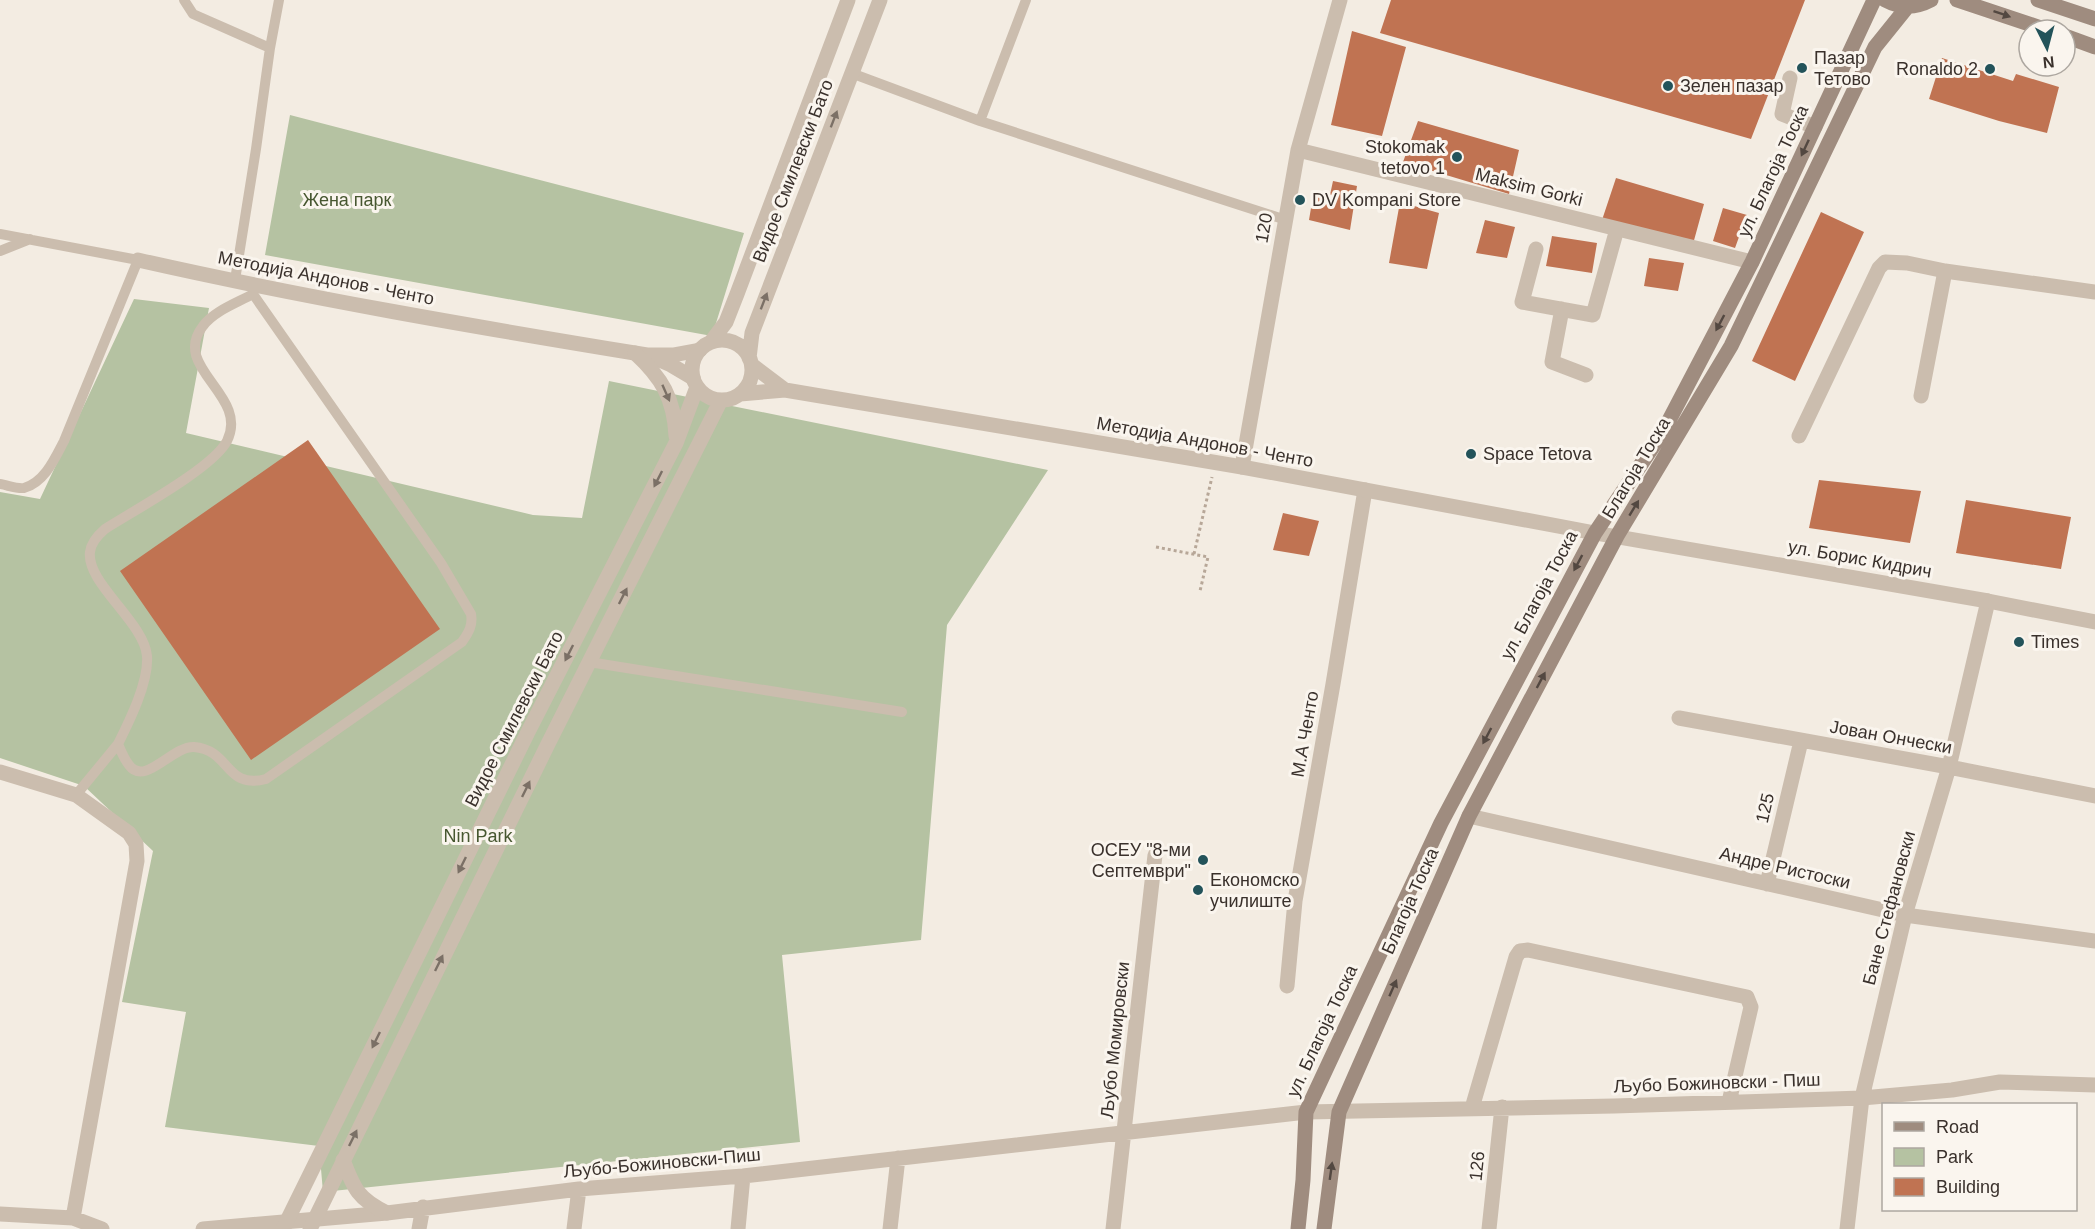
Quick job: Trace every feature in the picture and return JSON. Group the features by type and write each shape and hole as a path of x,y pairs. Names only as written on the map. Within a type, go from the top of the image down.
{"main road":[{"name":"ул. Благоја Тоска","path":"1298,1229 1304,1180 1306,1112 1442,823 1594,533 1664,430 1752,262 1874,0"},
{"path":"1885,0 1899,6 1918,5 1930,0"},
{"path":"1957,0 2017,20"},
{"path":"2038,0 2095,19"},
{"name":"Благоја Тоска","path":"1324,1229 1339,1112 1469,816 1617,536 1731,346 1875,46 1908,6"},
{"path":"2077,40 2095,47"}],"street":[{"name":"Видое Смилевски Бато","path":"705,346 726,322 848,0"},
{"name":"Видое Смилевски Бато","path":"750,361 752,333 880,0"},
{"name":"120","path":"1242,467 1298,150 1340,0"},
{"path":"1790,78 1782,114 1815,127"},
{"name":"Maksim Gorki","path":"1298,150 1752,262"},
{"path":"1536,249 1522,302 1593,315 1617,230"},
{"name":"Методија Андонов - Ченто","path":"138,260 199,274 235,279 253,289 641,354 673,355 705,346"},
{"path":"1798,436 1879,268 1885,262 2095,292"},
{"path":"1921,396 1945,271"},
{"path":"1562,309 1552,362 1586,375"},
{"path":"722,340 733,342 742,348 750,361 751,376 747,387 731,399 712,399 695,382 692,368 694,358 705,346 722,340"},
{"name":"Методија Андонов - Ченто","path":"641,354 671,364 695,382"},
{"path":"641,354 668,393 675,418 676,443"},
{"name":"Методија Андонов - Ченто","path":"750,361 785,390"},
{"name":"Видое Смилевски Бато","path":"284,1225 528,732 676,443 695,382"},
{"name":"Методија Андонов - Ченто","path":"740,394 785,390 1242,467 1617,536"},
{"path":"312,1224 721,400"},
{"name":"М.А Ченто","path":"1287,986 1295,901 1365,490"},
{"name":"ул. Борис Кидрич","path":"1617,536 2095,622"},
{"name":"Бане Стефановски","path":"1847,1229 1862,1098 1905,915 1948,766 1988,601"},
{"name":"Јован Ончески","path":"1679,718 1948,766 2095,796"},
{"name":"125","path":"1767,884 1801,741"},
{"path":"0,772 76,795 129,833 136,844 137,861 73,1218"},
{"name":"Андре Ристоски","path":"1469,816 1905,915 2095,941"},
{"name":"Љубо Момировски","path":"1113,1229 1155,855"},
{"path":"1472,1108 1516,957 1520,951 1528,950 1747,997 1751,1007 1729,1102"},
{"name":"Љубо Божиновски - Пиш","path":"1306,1112 1862,1098 1952,1090 2000,1082 2095,1085"},
{"name":"126","path":"1490,1229 1502,1107"},
{"name":"Љубо-Божиновски-Пиш","path":"203,1229 312,1224 423,1207 579,1189 743,1176 1306,1112"},
{"path":"890,1229 898,1158"},
{"path":"343,1160 351,1183 358,1192 370,1205 387,1213"},
{"path":"738,1229 743,1176"},
{"path":"574,1229 579,1189"},
{"path":"419,1229 423,1207"},
{"path":"0,1214 73,1218 102,1229"}],"lane":[{"path":"184,0 193,14 270,48"},
{"path":"235,279 279,0"},
{"path":"980,121 1026,0"},
{"path":"851,73 980,121 1286,220"},
{"name":"Методија Андонов - Ченто","path":"0,234 138,260"},
{"path":"0,251 30,239"},
{"path":"0,484 22,488 38,481 52,464 64,441 138,260"},
{"path":"76,795 118,744 136,708 147,657 141,638 93,570 89,552 95,538 105,529 208,464 226,443 232,428 230,412 196,357 194,344 203,326 253,289 441,563 471,614 472,622 462,642 266,779 256,782 241,780 220,757 204,749 192,747 181,749 147,772 137,772 129,767 118,744"},
{"path":"589,662 902,712"}],"path":[{"path":"1194,554 1211,482"},
{"path":"1156,548 1208,557 1200,591"}],"green space":[{"name":"Жена парк","path":"290,115 744,233 712,336 265,255"},
{"name":"Nin Park","path":"134,299 209,308 186,433 533,515 582,518 609,381 1048,470 947,625 921,940 782,955 800,1142 323,1192 319,1146 165,1127 186,1012 122,1002 153,851 84,786 0,758 0,492 40,499"}],"building":[{"name":"Зелен пазар","path":"1391,0 1805,0 1751,139 1380,33"},
{"path":"1352,31 1406,47 1382,136 1331,125"},
{"path":"1942,58 2013,81 2016,74 2017,78 2029,78 2059,87 2047,133 1929,99"},
{"path":"1418,121 1519,150 1509,194 1403,162"},
{"path":"1616,178 1704,204 1693,244 1601,223"},
{"path":"1333,181 1357,186 1350,230 1309,220 1314,190 1330,195"},
{"path":"1400,202 1439,213 1427,269 1389,263"},
{"path":"1723,208 1747,215 1735,248 1713,241"},
{"path":"1821,212 1864,232 1795,381 1752,361"},
{"path":"1485,220 1515,227 1507,258 1476,253"},
{"path":"1552,236 1597,243 1592,273 1546,266"},
{"path":"1649,258 1684,263 1678,291 1644,286"},
{"path":"308,440 440,629 251,760 120,571"},
{"path":"1819,480 1921,491 1910,543 1809,528"},
{"path":"1966,500 2071,517 2061,569 1956,553"},
{"path":"1283,513 1319,521 1309,556 1273,550"}],"place":[{"name":"Пазар Тетово","path":"1802,68"},
{"name":"Ronaldo 2","path":"1990,69"},
{"name":"Зелен пазар","path":"1668,86"},
{"name":"Stokomak tetovo 1","path":"1457,157"},
{"name":"DV Kompani Store","path":"1300,200"},
{"name":"Space Tetova","path":"1471,454"},
{"name":"Times","path":"2019,642"},
{"name":"ОСЕУ \"8-ми Септември\"","path":"1203,860"},
{"name":"Економско училиште","path":"1198,890"}]}
